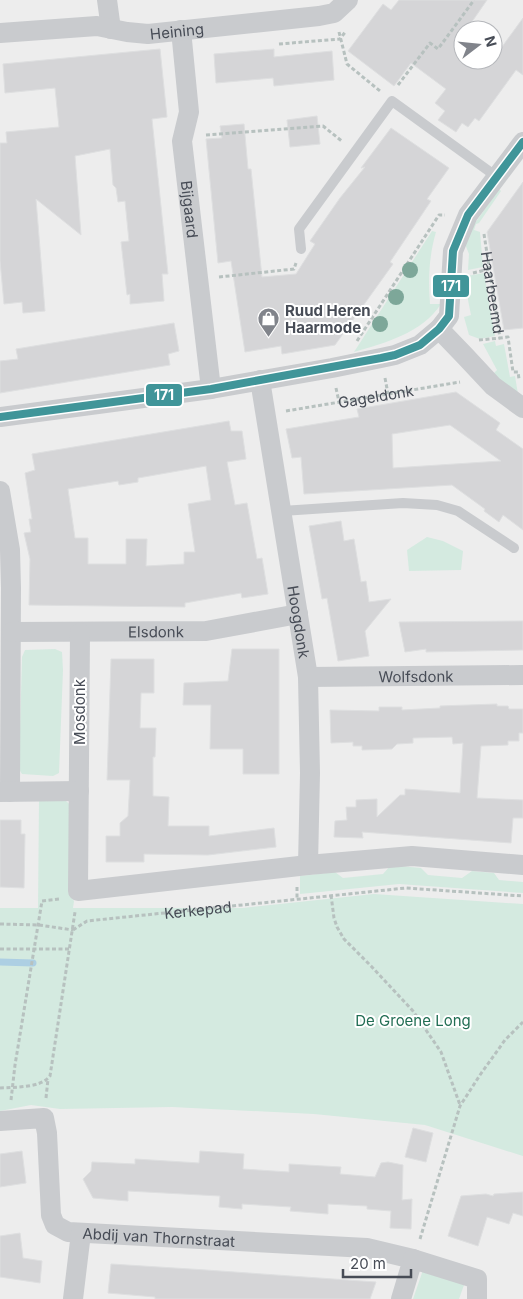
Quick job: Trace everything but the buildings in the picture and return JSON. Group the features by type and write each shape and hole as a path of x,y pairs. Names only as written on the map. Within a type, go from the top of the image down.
{"street":[{"path":"107,0 111,29"},
{"name":"Heining","path":"0,33 97,26 148,34 319,16 341,7"},
{"name":"Bijgaard","path":"181,30 189,112 183,137 212,389"},
{"name":"Haarbeemd","path":"438,329 449,316 454,251 475,220 497,177 523,142"},
{"path":"0,417 212,389 395,355 420,345 438,329 493,386 520,406"},
{"name":"Hoogdonk","path":"260,380 308,678 310,773 308,866"},
{"path":"0,491 10,550 6,588 12,632 5,792 79,791"},
{"name":"Elsdonk","path":"12,632 206,631 298,614"},
{"name":"Mosdonk","path":"79,791 80,633"},
{"name":"Wolfsdonk","path":"308,678 523,674"},
{"name":"Kerkepad","path":"79,791 78,891 412,856 523,865"},
{"name":"Abdij van Thornstraat","path":"4,1121 44,1118 47,1133 51,1215 56,1225 68,1232 366,1248 413,1259 477,1279 478,1299"},
{"path":"73,1299 81,1233"},
{"path":"400,1299 413,1259"}],"lane":[{"path":"301,249 299,230 392,101 497,177"},
{"path":"282,512 403,503 438,505 458,511 514,548"}],"path":[{"path":"341,7 347,64 392,101 396,88 430,43 438,49 474,0"},
{"path":"183,137 323,126 356,151"},
{"path":"340,366 440,214 475,220"},
{"name":"Haarbeemd","path":"475,220 500,338 508,337 513,372 518,372 523,396 520,406"},
{"path":"198,280 294,269 301,249"},
{"name":"Gageldonk","path":"266,415 485,377"},
{"name":"Kerkepad","path":"73,930 87,921 406,888 523,896"},
{"path":"331,895 334,918 344,939 413,1011 441,1052 460,1106"},
{"path":"4,1121 13,1087 42,901 68,899"},
{"path":"0,924 39,925 73,930 50,1076 46,1081 0,1088"},
{"path":"0,949 70,949"},
{"path":"413,1259 427,1219 460,1106 480,1074 505,1040 523,1022"}],"green space":[{"path":"499,189 501,191 479,223 476,224 474,230 480,232 483,267 468,270 469,254 465,244 468,233"},
{"path":"432,231 436,232 430,268 430,304 441,304 433,314 413,330 390,341 354,352"},
{"path":"484,273 495,336 480,339 469,335 464,317 471,315 467,276"},
{"path":"495,341 496,346 504,344 510,377 515,376 518,394 492,375 497,370 483,344"},
{"path":"427,537 443,541 463,551 461,570 409,571 407,550"},
{"path":"55,649 62,652 63,670 59,773 53,776 22,774 19,769 22,657 25,650"},
{"name":"De Groene Long","path":"39,799 61,799 71,807 70,896 74,901 73,908 243,908 374,894 523,904 523,1156 425,1125 314,1114 172,1107 60,1109 31,1105 0,1111 0,908 38,908"},
{"path":"391,865 421,868 428,875 462,878 472,871 494,873 499,880 523,882 523,893 399,884 300,894 300,876 335,872 343,878 383,874"},
{"path":"423,1270 464,1285 459,1299 413,1299"}],"waterway":[{"path":"0,962 33,963"}],"transit line":[{"name":"171","path":"0,417 211,389 381,358 395,355 420,345 439,329 449,316 453,251 468,215 523,142"}],"place":[{"name":"Ruud Heren Haarmode","path":"269,338"}]}
